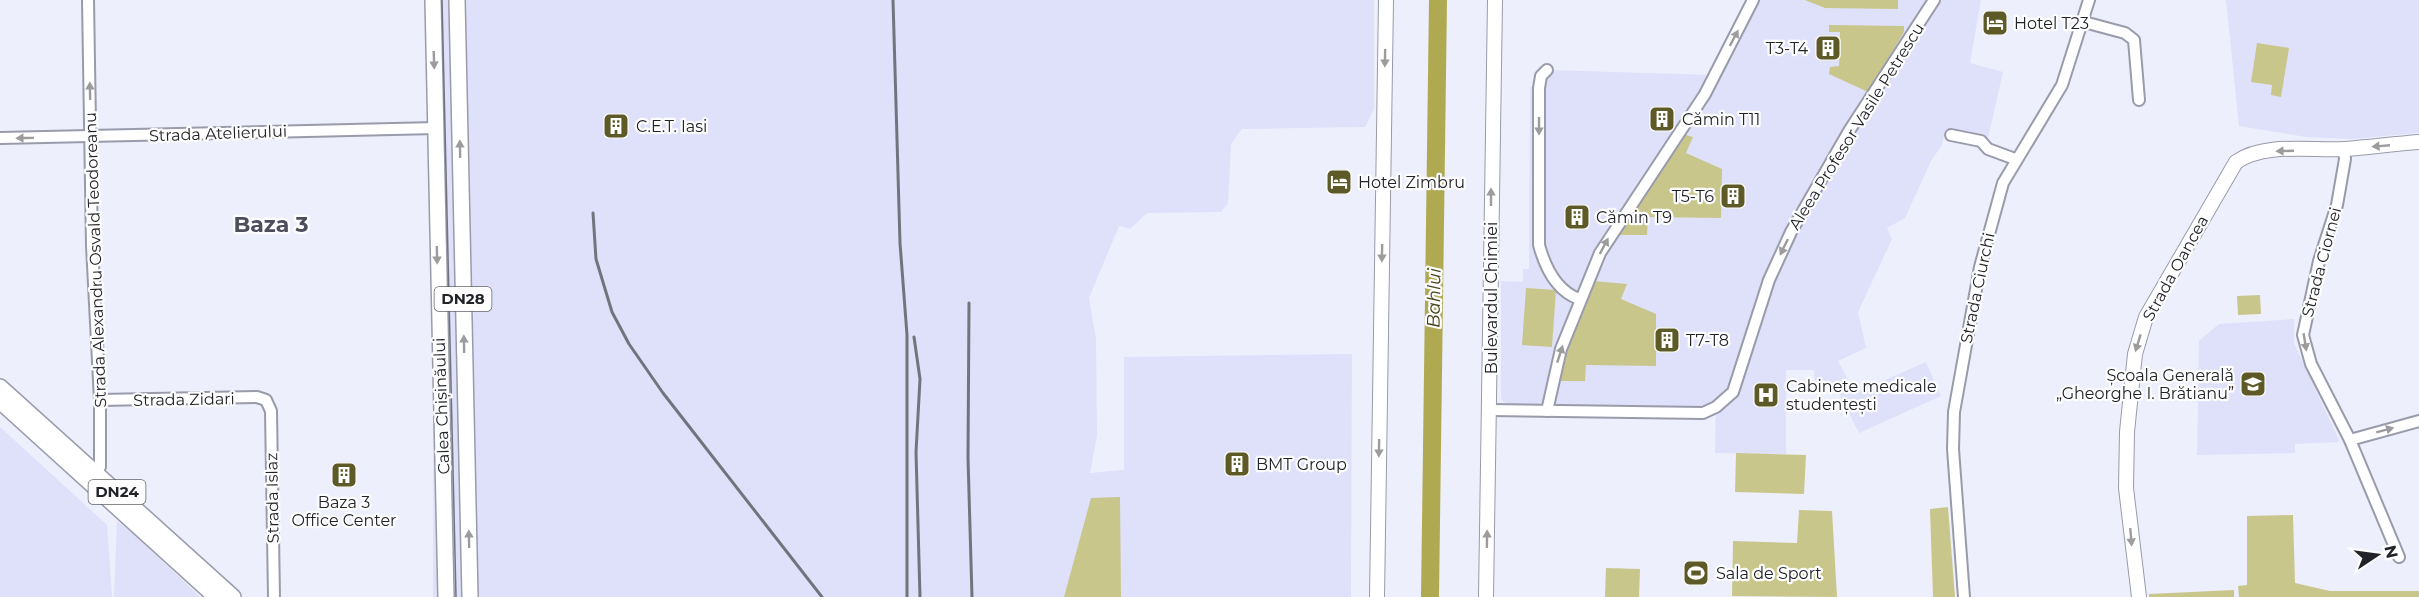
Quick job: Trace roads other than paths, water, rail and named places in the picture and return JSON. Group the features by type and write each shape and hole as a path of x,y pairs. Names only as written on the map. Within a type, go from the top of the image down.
{"main road":[{"name":"Calea Chișinăului","path":"433,0 446,597"},
{"name":"Calea Chișinăului","path":"456,0 470,597"},
{"path":"1377,597 1386,0"},
{"name":"Bulevardul Chimiei","path":"1486,597 1491,410 1495,0"},
{"path":"2344,149 2419,142"},
{"name":"Strada Oancea","path":"2139,597 2126,488 2127,432 2135,354 2146,317 2236,162 2244,156 2264,152 2344,149"},
{"name":"DN24","path":"0,387 216,597"},
{"name":"DN24","path":"0,401 233,597"}],"street":[{"name":"Strada Alexandru Osvald Teodoreanu","path":"88,0 93,282 100,400 100,467 91,476"},
{"path":"1546,411 1552,378 1579,299 1611,233 1705,94 1753,0"},
{"name":"Aleea Profesor Vasile Petrescu","path":"1491,410 1703,413 1725,401 1733,392 1743,367 1769,280 1791,232 1850,131 1934,0"},
{"name":"Strada Ciurchi","path":"1964,597 1953,449 1954,412 1983,257 2002,183 2062,85 2084,22 2089,0"},
{"path":"2084,22 2125,33 2134,40 2139,100"},
{"path":"1547,70 1541,76 1539,88 1539,245 1543,260 1563,291 1579,299"},
{"name":"Strada Atelierului","path":"0,138 436,128"},
{"path":"1951,135 1981,141 1988,149 2015,159"},
{"name":"Strada Ciornei","path":"2344,149 2345,159 2337,205 2319,261 2303,334 2310,364 2350,440 2399,557"},
{"name":"Strada Zidari","path":"100,400 256,397 266,400"},
{"name":"Strada Islaz","path":"266,400 271,411 274,597"},
{"path":"2350,440 2419,421"}],"waterway":[{"name":"Bahlui","path":"1430,597 1438,0"}],"tram line":[{"path":"442,0 456,597"}],"railway":[{"path":"893,0 900,243 907,335 907,597"},
{"path":"593,213 596,259 612,312 629,344 663,393 822,597"},
{"path":"969,303 968,458 972,597"},
{"path":"914,337 920,379 916,452 920,597"}],"place":[{"name":"Hotel T23","path":"1995,23"},
{"name":"T3-T4","path":"1828,48"},
{"name":"Cămin T11","path":"1662,119"},
{"name":"C.E.T. Iasi","path":"616,126"},
{"name":"Hotel Zimbru","path":"1339,182"},
{"name":"T5-T6","path":"1733,196"},
{"name":"Cămin T9","path":"1577,217"},
{"name":"T7-T8","path":"1667,340"},
{"name":"Școala Generală „Gheorghe I. Brătianu”","path":"2253,384"},
{"name":"Cabinete medicale studențești","path":"1766,395"},
{"name":"BMT Group","path":"1237,464"},
{"name":"Baza 3 Office Center","path":"344,475"},
{"name":"Sala de Sport","path":"1696,573"}],"district":[{"name":"Baza 3","path":"271,224"}]}
